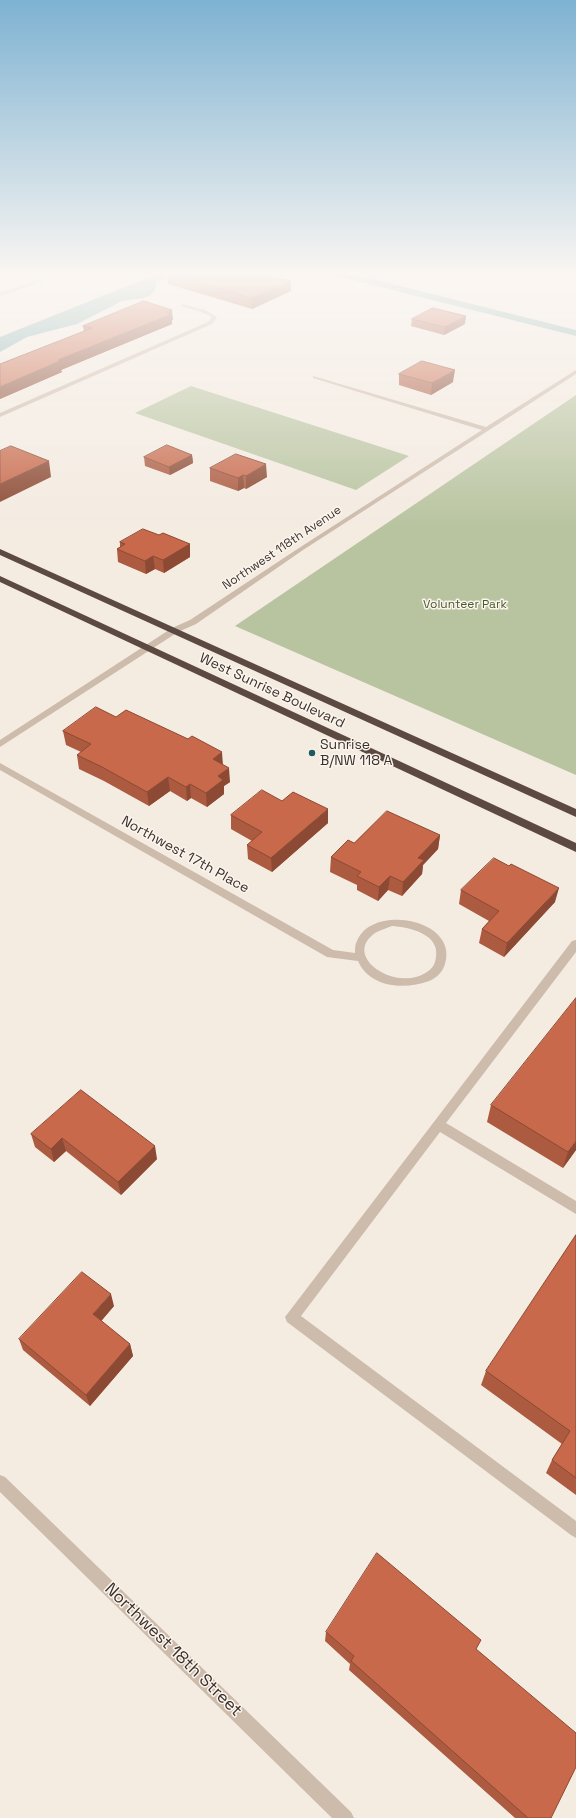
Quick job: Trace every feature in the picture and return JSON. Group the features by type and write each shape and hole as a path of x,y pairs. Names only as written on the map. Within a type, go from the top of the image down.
{"highway":[{"name":"West Sunrise Boulevard","path":"0,552 576,813"},
{"name":"West Sunrise Boulevard","path":"0,579 576,848"}],"street":[{"path":"0,415 130,358"},
{"name":"Northwest 118th Avenue","path":"0,744 175,630 193,622 486,429 576,372"},
{"path":"315,377 486,429"},
{"name":"Northwest 17th Place","path":"0,766 331,954 360,957"},
{"path":"391,922 403,922 416,925 427,930 436,938 441,947 442,958 439,968 430,976 418,982 404,984 389,982 376,976 366,968 360,957 359,948 362,938 369,931 379,925 391,922"},
{"path":"576,944 292,1317 576,1530"},
{"path":"438,1125 576,1208"},
{"name":"Northwest 18th Street","path":"0,1482 346,1818"}],"green space":[{"path":"191,386 409,456 356,490 135,413"},
{"name":"Volunteer Park","path":"576,395 576,775 235,626"}],"building":[{"path":"16,358 63,358 58,360 60,361 0,387 0,364"},
{"path":"422,361 455,370 432,383 399,374"},
{"path":"167,445 192,455 169,467 144,457"},
{"path":"11,446 49,461 0,484 0,451"},
{"path":"236,454 266,464 246,476 243,475 238,478 210,468"},
{"path":"143,529 159,535 163,533 190,544 163,560 153,556 145,561 117,549 125,544 120,542"},
{"path":"96,707 116,717 126,710 188,739 192,736 222,752 213,759 229,768 218,776 223,780 206,793 190,784 186,787 168,777 147,792 77,755 91,744 63,731"},
{"path":"262,790 282,801 293,792 328,809 271,858 247,845 262,832 231,815"},
{"path":"387,811 440,835 418,858 424,860 403,882 390,876 379,887 357,876 361,872 331,857 348,840 354,843"},
{"path":"494,858 509,866 511,864 559,888 507,943 482,929 499,911 461,890"},
{"path":"576,998 576,1141 568,1152 491,1105"},
{"path":"81,1090 155,1146 118,1182 62,1138 51,1149 31,1134"},
{"path":"576,1235 576,1478 552,1460 570,1431 486,1371"},
{"path":"82,1272 111,1294 93,1314 130,1344 86,1395 19,1339"},
{"path":"377,1553 481,1640 476,1649 576,1733 576,1767 551,1818 528,1818 351,1661 354,1656 326,1632"}],"place":[{"name":"Sunrise B/NW 118 A","path":"312,753"}]}
